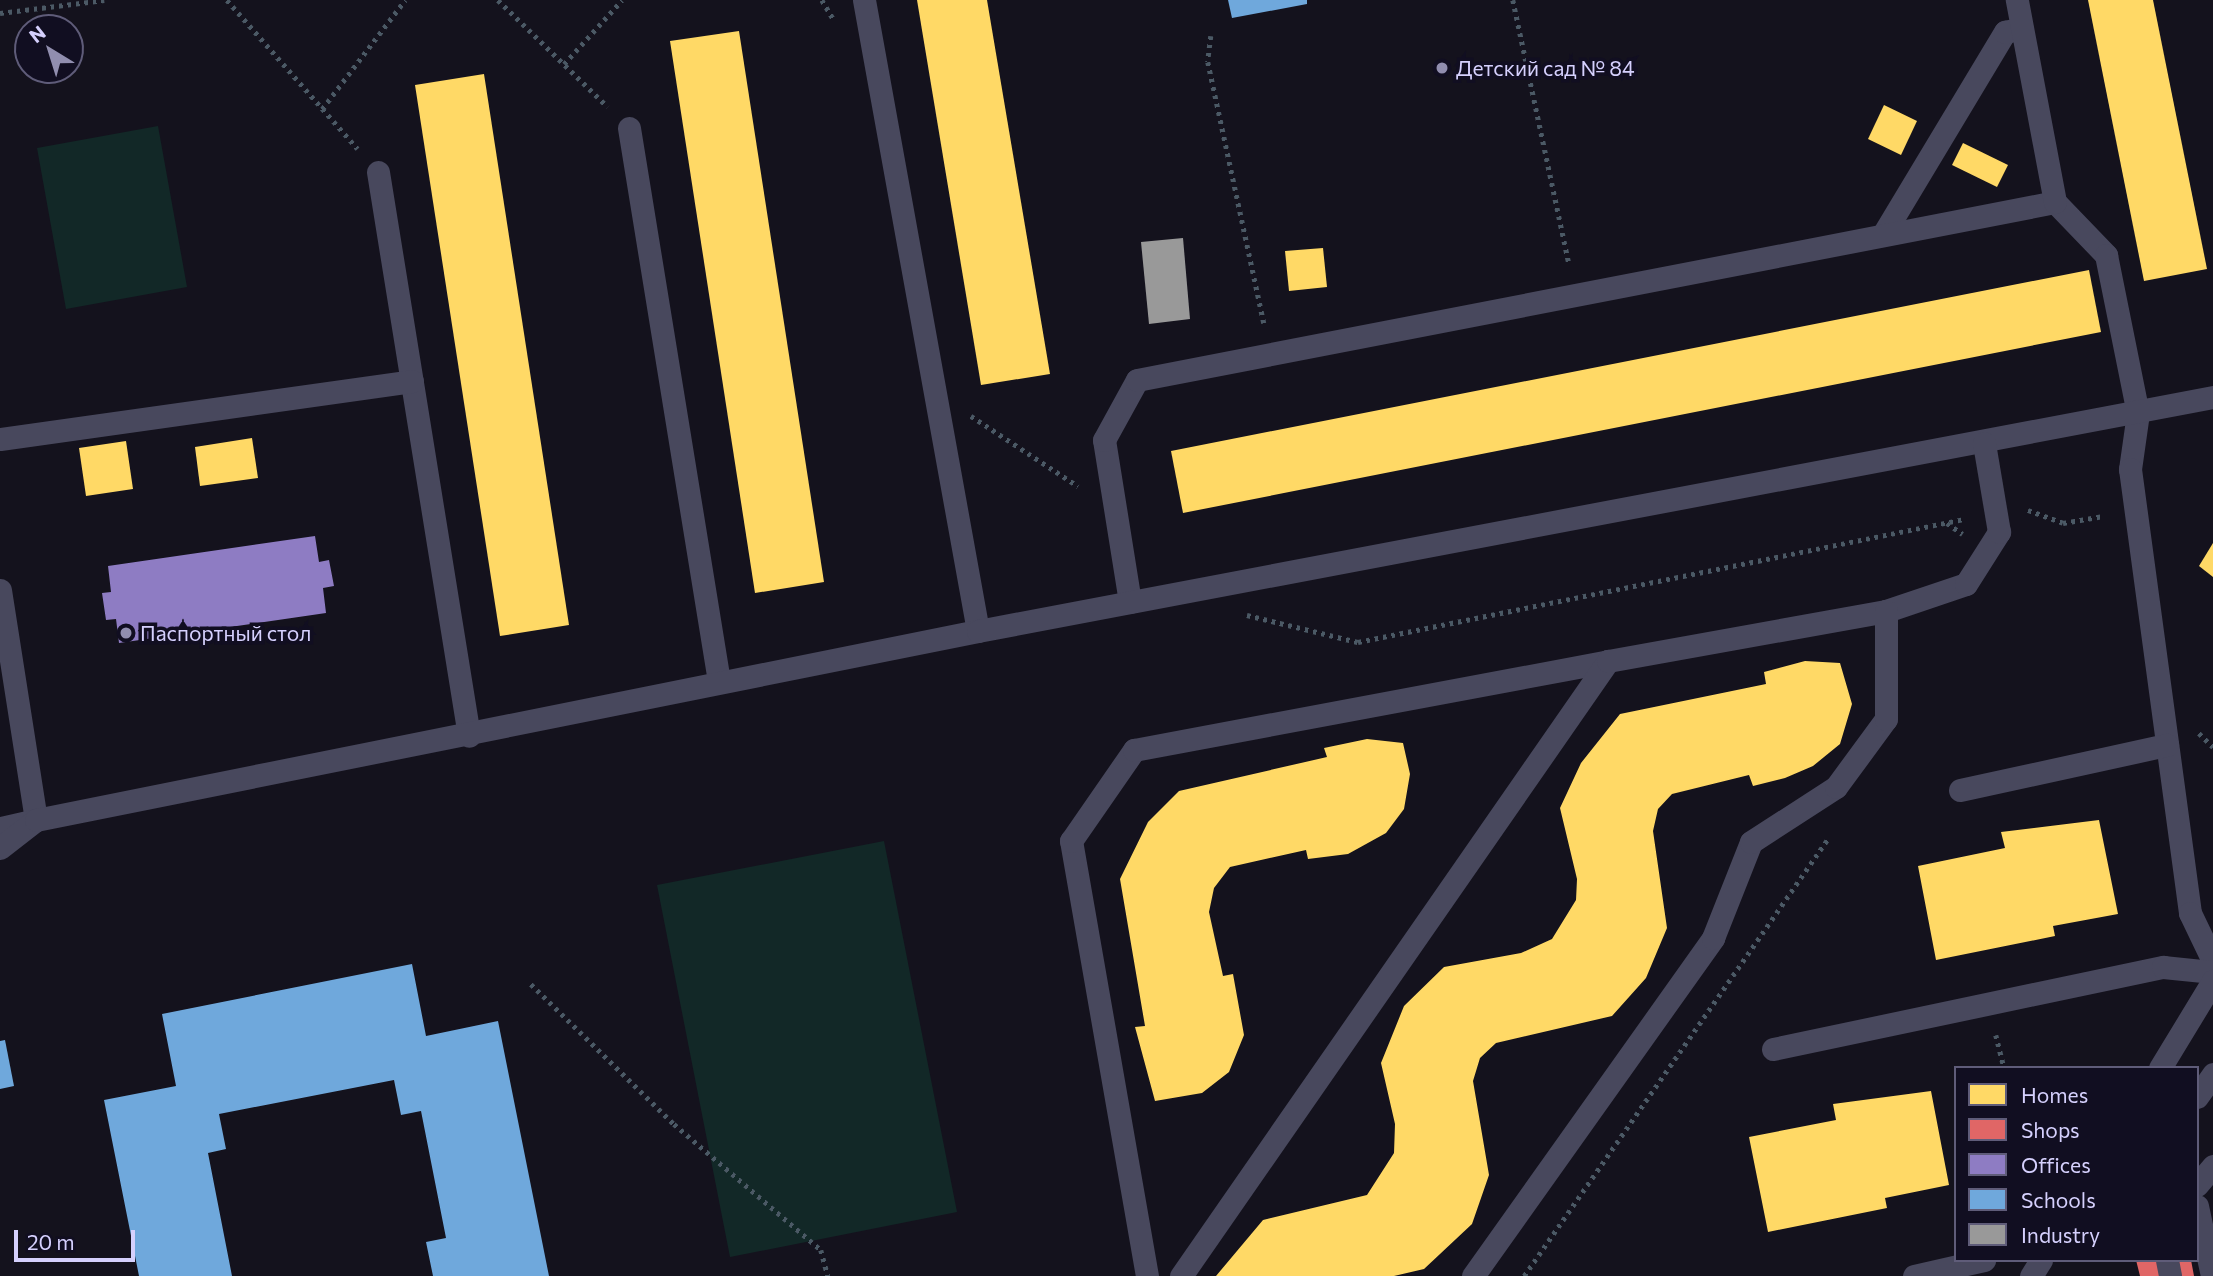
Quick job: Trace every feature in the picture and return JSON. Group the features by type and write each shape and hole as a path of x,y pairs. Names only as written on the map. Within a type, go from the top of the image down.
{"lane":[{"path":"864,0 978,631"},
{"path":"2017,0 2055,202 2106,255 2138,413 2130,470 2190,913 2213,961"},
{"path":"1884,233 2005,32 2022,28"},
{"path":"629,128 719,681"},
{"path":"378,172 469,736"},
{"path":"1130,601 1104,440 1137,380 1575,291 2055,202"},
{"path":"0,439 412,381"},
{"path":"0,828 469,736 719,681 1130,601 1984,443 2213,397"},
{"path":"1147,1276 1071,841 1134,750 1886,611 1966,584 1999,532 1984,443"},
{"path":"0,590 36,820"},
{"path":"1473,1276 1713,938 1751,842 1836,787 1886,719 1886,611"},
{"path":"1181,1276 1608,661"},
{"path":"1960,790 2167,745"},
{"path":"0,848 36,820"},
{"path":"1773,1049 2163,967 2213,972"},
{"path":"2161,1066 2213,981"},
{"path":"2199,1094 2213,1074"},
{"path":"2199,1183 2213,1166"},
{"path":"2199,1215 2212,1276"},
{"path":"1914,1276 1975,1262"}],"path":[{"path":"0,13 104,0"},
{"path":"227,0 378,172"},
{"path":"322,109 405,0"},
{"path":"498,0 629,128"},
{"path":"564,64 622,0"},
{"path":"1513,0 1575,291"},
{"path":"1211,36 1208,62 1270,353"},
{"path":"935,392 1114,509"},
{"path":"1230,617 1244,614 1358,642 1997,512 2021,508 2063,523 2135,510"},
{"path":"1524,1276 1827,840"},
{"path":"531,984 674,1124 821,1250 828,1276"}],"green space":[{"path":"158,126 187,287 66,309 37,148"},
{"path":"884,841 957,1212 730,1257 657,885"}],"building: Homes":[{"path":"917,0 987,0 1050,374 981,385"},
{"path":"2088,0 2153,0 2207,269 2144,281"},
{"path":"739,31 824,582 755,593 670,41"},
{"path":"484,74 569,625 500,636 415,85"},
{"path":"1884,105 1917,121 1901,155 1868,139"},
{"path":"1963,143 2008,165 1997,187 1952,165"},
{"path":"1323,248 1327,287 1289,291 1285,251"},
{"path":"2089,270 2101,332 1183,513 1171,451"},
{"path":"252,438 258,478 200,486 195,447"},
{"path":"126,441 133,489 86,496 79,448"},
{"path":"2213,543 2213,577 2199,566"},
{"path":"1805,661 1840,663 1852,704 1840,744 1813,766 1785,778 1753,786 1749,775 1672,794 1658,809 1653,831 1667,928 1646,978 1612,1016 1496,1043 1480,1058 1473,1081 1489,1175 1472,1224 1424,1269 1394,1276 1216,1276 1263,1220 1367,1195 1394,1153 1395,1124 1381,1063 1404,1006 1444,967 1521,953 1552,939 1576,900 1577,879 1560,808 1581,763 1620,714 1766,684 1764,672"},
{"path":"1367,739 1403,743 1410,774 1404,809 1386,833 1348,854 1308,859 1306,850 1230,867 1214,888 1209,912 1223,976 1233,974 1244,1035 1229,1072 1202,1093 1155,1101 1135,1027 1145,1026 1120,879 1148,822 1179,791 1327,757 1324,748"},
{"path":"2099,820 2118,914 2053,926 2055,936 1936,960 1918,866 2005,848 2001,832"},
{"path":"1931,1091 1949,1185 1885,1198 1887,1208 1768,1232 1749,1137 1836,1120 1833,1104"}],"building: Shops":[{"path":"2136,1262 2191,1262 2194,1276 2140,1276"}],"building: Offices":[{"path":"315,536 319,562 329,560 334,586 323,588 326,613 119,643 116,619 106,620 102,593 111,592 108,566"}],"building: Schools":[{"path":"1228,0 1307,0 1307,4 1232,18"},
{"path":"412,964 426,1036 498,1021 549,1276 433,1276 426,1242 446,1238 421,1111 401,1115 394,1080 219,1114 226,1149 208,1153 232,1276 139,1276 104,1100 176,1086 162,1014"},
{"path":"5,1040 14,1086 0,1089 0,1041"}],"building: Industry":[{"path":"1183,238 1190,319 1149,324 1141,242"}],"place":[{"name":"Детский сад № 84","path":"1442,68"},
{"name":"Паспортный стол","path":"126,633"}]}
